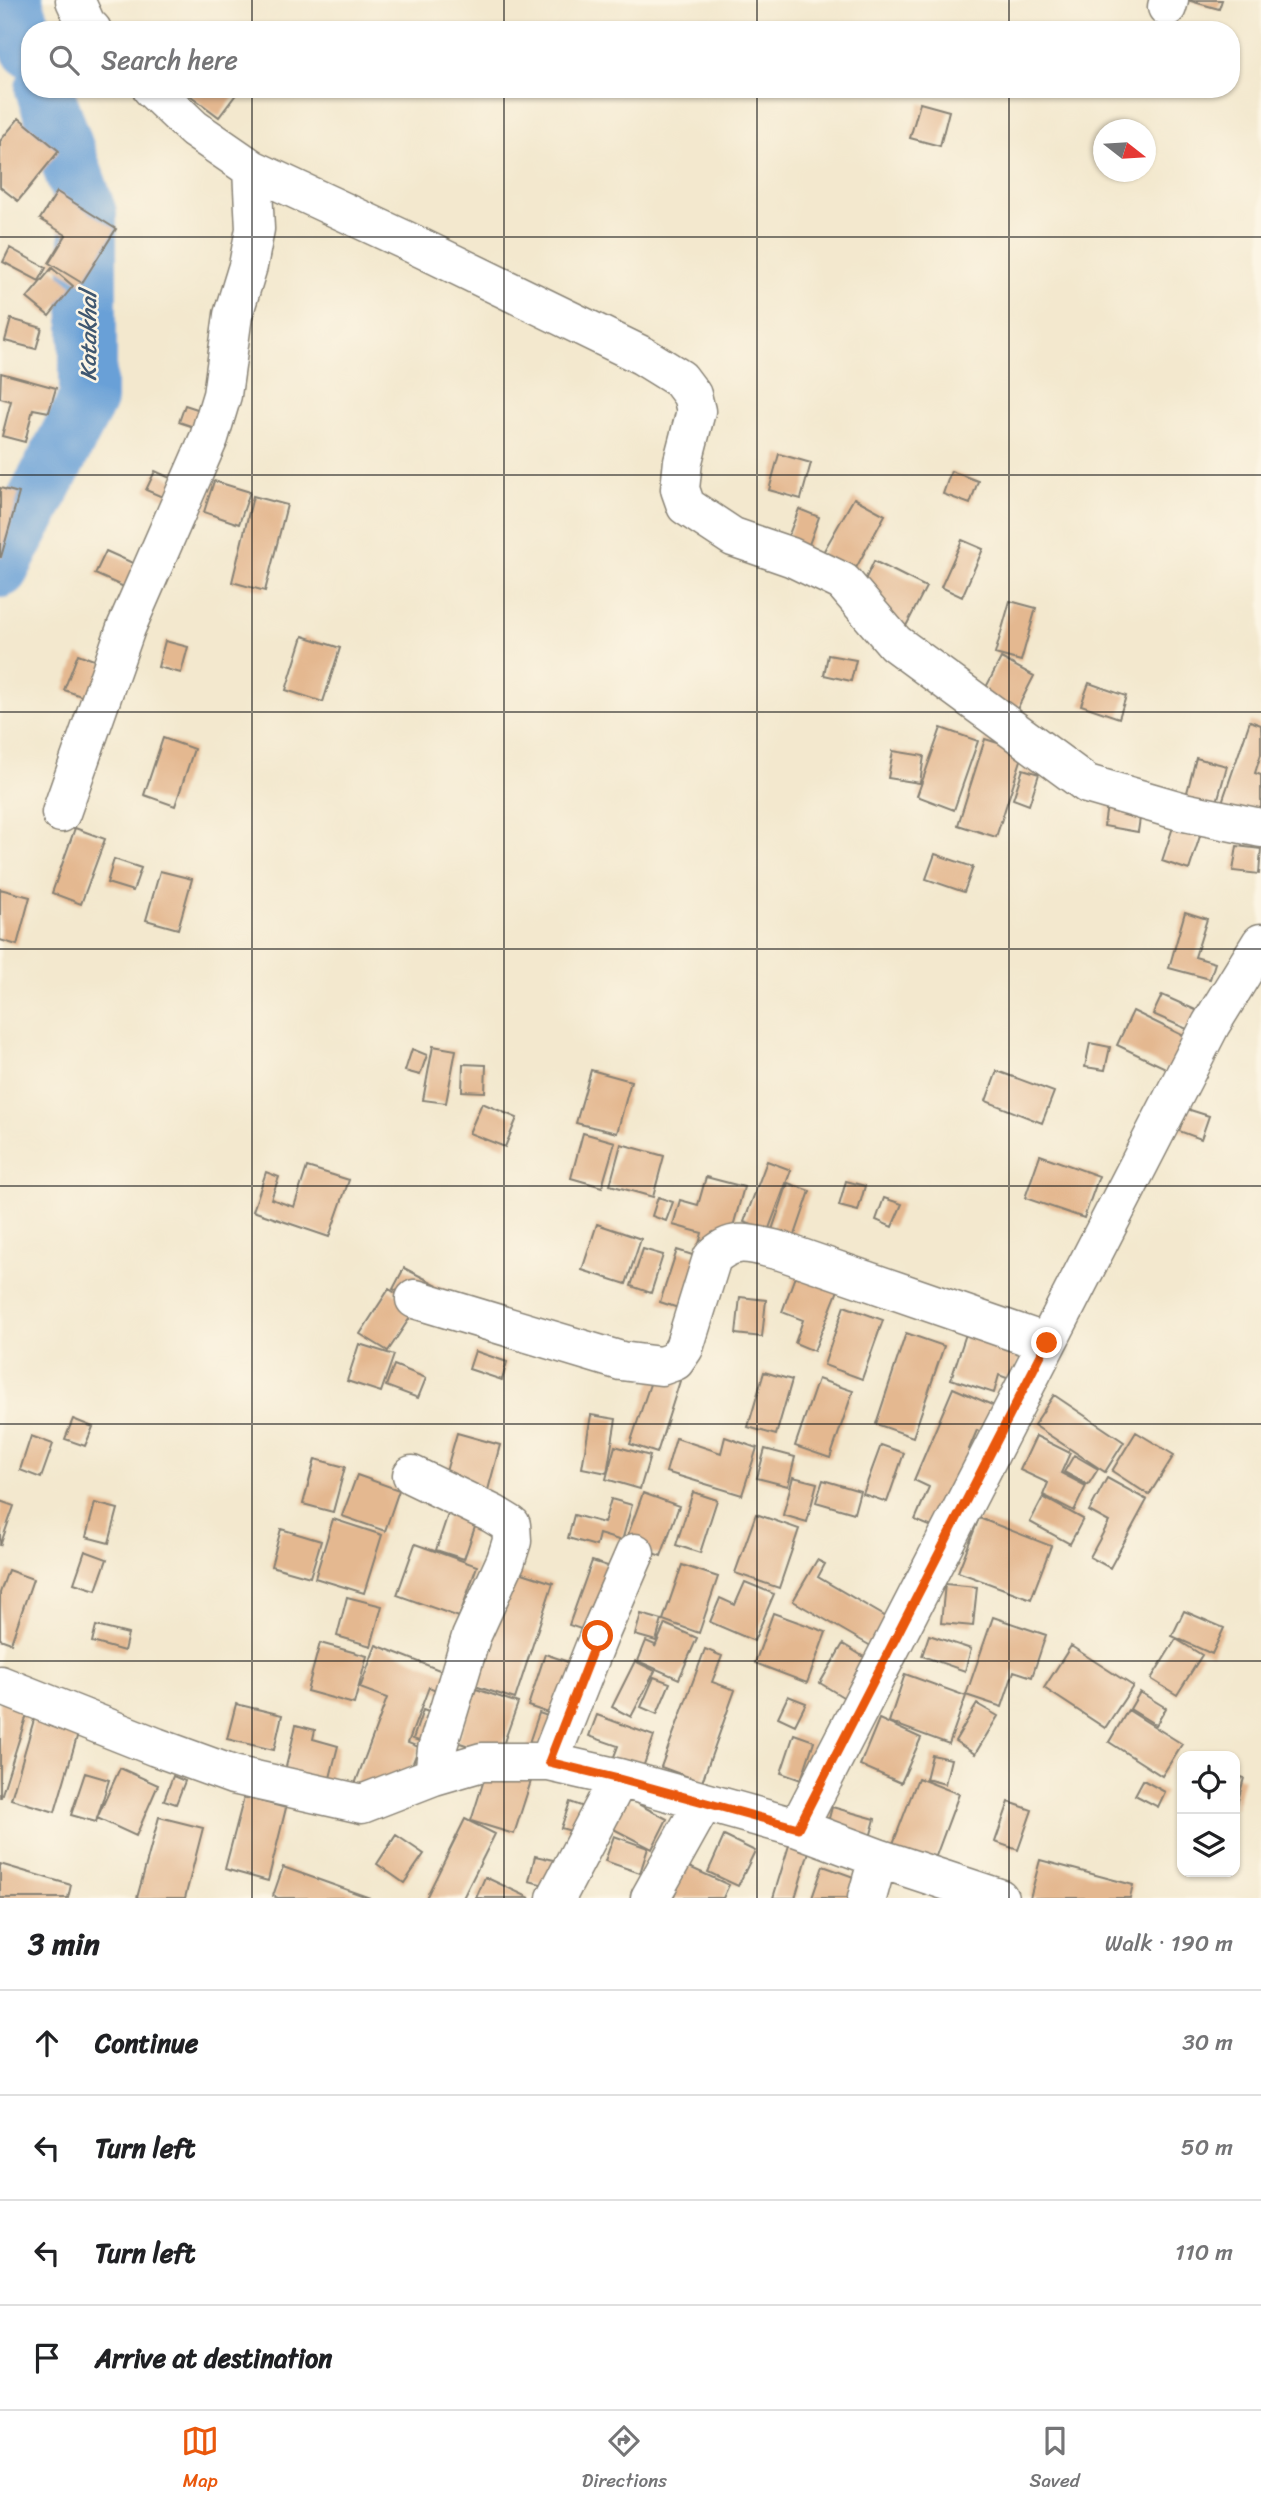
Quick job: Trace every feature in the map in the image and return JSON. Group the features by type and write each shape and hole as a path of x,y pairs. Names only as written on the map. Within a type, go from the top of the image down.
{"street":[{"path":"75,0 85,21"},
{"path":"161,98 194,129 252,169 618,344 680,379 692,395 696,411 683,461 680,489 686,506 733,537 791,557 843,582 895,643 1087,784 1184,812 1261,828"},
{"path":"61,813 126,628 209,439 222,395 233,315 255,229 252,169"},
{"path":"798,1828 1210,1024 1261,943"},
{"path":"415,1299 621,1361 661,1366 675,1361 684,1348 712,1258 723,1247 741,1242 793,1255 1047,1343"},
{"path":"412,1475 511,1525 512,1541 506,1560 471,1637 463,1662 437,1749 434,1776"},
{"path":"549,1762 598,1636 635,1553"},
{"path":"0,1685 233,1775 362,1804 434,1776 482,1762 549,1762 798,1828 999,1898"},
{"path":"556,1898 619,1779"},
{"path":"650,1898 703,1803"},
{"path":"867,1898 878,1858"}],"building":[{"path":"1187,0 1222,0 1219,9"},
{"path":"194,98 233,98 219,117"},
{"path":"920,103 949,111 940,146 910,138"},
{"path":"19,118 59,151 18,201 0,187 0,141"},
{"path":"57,192 116,229 82,283 49,263 66,235 40,219"},
{"path":"10,248 46,268 39,281 3,262"},
{"path":"52,268 73,286 49,316 27,298"},
{"path":"11,319 42,328 36,349 5,341"},
{"path":"1,373 56,388 49,412 33,409 25,442 2,436 11,401 0,398"},
{"path":"185,405 224,418 218,435 179,422"},
{"path":"779,454 811,463 801,499 769,490"},
{"path":"155,471 194,489 186,507 146,490"},
{"path":"951,471 978,481 970,504 943,494"},
{"path":"214,481 250,492 239,524 204,512"},
{"path":"0,488 19,493 1,557 0,557"},
{"path":"253,496 287,505 265,591 232,582"},
{"path":"854,498 885,515 850,579 818,561"},
{"path":"799,509 819,517 807,550 786,542"},
{"path":"962,540 983,549 962,597 941,587"},
{"path":"106,551 155,573 144,596 95,574"},
{"path":"874,561 926,587 904,630 853,605"},
{"path":"1010,601 1036,608 1021,661 995,654"},
{"path":"303,636 340,648 323,702 286,690"},
{"path":"165,641 188,647 181,673 158,667"},
{"path":"78,654 120,670 106,705 64,690"},
{"path":"828,655 856,660 851,681 824,675"},
{"path":"1001,658 1034,676 1012,719 979,701"},
{"path":"1089,683 1126,696 1119,718 1081,705"},
{"path":"1250,721 1261,725 1261,754 1255,773 1261,775 1261,817 1220,808"},
{"path":"941,728 978,741 954,810 917,796"},
{"path":"163,738 194,749 175,806 144,795"},
{"path":"985,739 1024,751 996,837 958,825"},
{"path":"893,751 924,756 920,783 888,778"},
{"path":"1196,758 1227,766 1215,809 1185,800"},
{"path":"1023,769 1039,774 1029,805 1013,799"},
{"path":"1107,805 1141,811 1138,832 1104,826"},
{"path":"1174,824 1201,833 1189,870 1162,861"},
{"path":"75,828 105,839 81,904 52,893"},
{"path":"1237,846 1261,849 1259,874 1233,871"},
{"path":"935,854 973,867 964,892 926,879"},
{"path":"114,859 141,868 133,891 107,883"},
{"path":"160,871 192,879 178,929 146,920"},
{"path":"0,889 30,897 17,945 0,940"},
{"path":"1185,912 1207,919 1195,957 1215,963 1210,979 1169,968"},
{"path":"1162,995 1198,1011 1189,1030 1153,1014"},
{"path":"1133,1011 1192,1040 1176,1073 1117,1045"},
{"path":"1090,1043 1110,1047 1105,1070 1085,1067"},
{"path":"433,1046 456,1050 446,1103 423,1100"},
{"path":"412,1049 427,1055 420,1075 405,1071"},
{"path":"463,1064 486,1065 485,1092 462,1091"},
{"path":"591,1070 631,1081 617,1133 576,1123"},
{"path":"997,1071 1054,1092 1042,1123 986,1101"},
{"path":"482,1103 517,1118 505,1147 469,1133"},
{"path":"1187,1109 1209,1116 1201,1139 1179,1131"},
{"path":"583,1133 615,1142 602,1187 571,1178"},
{"path":"621,1144 664,1156 653,1197 610,1185"},
{"path":"1040,1155 1099,1176 1084,1218 1025,1198"},
{"path":"767,1161 791,1170 768,1231 744,1222"},
{"path":"307,1167 349,1180 329,1237 253,1211 266,1172 279,1177 271,1199 294,1207"},
{"path":"706,1177 744,1187 726,1252 699,1244 702,1233 673,1225 680,1200 698,1205"},
{"path":"846,1181 865,1186 858,1211 839,1206"},
{"path":"788,1183 810,1191 794,1238 772,1230"},
{"path":"658,1197 673,1202 666,1221 652,1216"},
{"path":"884,1198 902,1204 892,1227 876,1220"},
{"path":"597,1224 641,1239 626,1284 582,1270"},
{"path":"643,1249 663,1255 651,1293 631,1286"},
{"path":"677,1250 717,1263 700,1315 660,1302"},
{"path":"404,1268 455,1294 445,1315 393,1289"},
{"path":"798,1268 840,1285 814,1351 795,1343 803,1320 782,1312"},
{"path":"389,1289 417,1307 388,1351 360,1334"},
{"path":"740,1297 766,1300 762,1337 736,1334"},
{"path":"844,1306 883,1320 862,1379 824,1365"},
{"path":"968,1328 1023,1346 1012,1380 999,1375 994,1393 951,1379"},
{"path":"906,1333 944,1346 913,1437 876,1424"},
{"path":"359,1344 394,1355 381,1392 347,1381"},
{"path":"475,1351 507,1362 502,1380 469,1369"},
{"path":"394,1365 426,1378 418,1398 386,1386"},
{"path":"654,1372 680,1381 657,1453 630,1444"},
{"path":"764,1372 792,1380 776,1435 748,1427"},
{"path":"818,1379 853,1391 830,1458 795,1446"},
{"path":"953,1388 1013,1414 1002,1440 977,1430 969,1449 991,1458 957,1537 915,1520 929,1487 914,1480"},
{"path":"1054,1395 1124,1442 1105,1472 1034,1425"},
{"path":"591,1415 616,1419 607,1473 582,1468"},
{"path":"73,1419 93,1427 85,1446 65,1439"},
{"path":"1136,1432 1174,1455 1149,1495 1112,1471"},
{"path":"457,1433 500,1445 483,1509 439,1496"},
{"path":"31,1436 53,1444 41,1478 20,1470"},
{"path":"1036,1436 1070,1453 1061,1473 1086,1486 1074,1511 1043,1495 1048,1483 1020,1470"},
{"path":"725,1437 757,1448 742,1495 666,1472 676,1438 721,1453"},
{"path":"881,1445 904,1453 887,1502 863,1494"},
{"path":"615,1446 650,1456 640,1489 606,1479"},
{"path":"765,1449 795,1457 788,1486 757,1478"},
{"path":"1074,1455 1098,1469 1088,1485 1064,1472"},
{"path":"315,1459 345,1467 333,1512 303,1504"},
{"path":"357,1475 399,1490 385,1531 342,1516"},
{"path":"793,1477 817,1483 807,1522 783,1515"},
{"path":"1107,1478 1147,1500 1110,1568 1090,1557 1109,1522 1089,1511"},
{"path":"823,1480 860,1491 854,1513 816,1502"},
{"path":"693,1492 717,1500 700,1553 676,1545"},
{"path":"643,1493 679,1506 661,1556 625,1543"},
{"path":"1043,1497 1083,1519 1070,1544 1030,1522"},
{"path":"611,1499 632,1505 622,1541 599,1534 596,1546 568,1538 574,1515 604,1523"},
{"path":"0,1501 14,1506 0,1546"},
{"path":"95,1503 118,1509 109,1543 86,1537"},
{"path":"449,1511 477,1521 464,1559 436,1550"},
{"path":"756,1514 799,1529 779,1588 735,1573"},
{"path":"979,1518 1051,1546 1031,1599 958,1572"},
{"path":"333,1519 382,1535 364,1593 315,1578"},
{"path":"281,1529 321,1541 310,1577 271,1566"},
{"path":"415,1544 477,1566 459,1617 397,1595"},
{"path":"85,1551 107,1559 96,1590 74,1583"},
{"path":"817,1560 825,1564 818,1577 900,1625 883,1653 793,1601"},
{"path":"592,1561 623,1571 601,1636 569,1625"},
{"path":"682,1565 718,1577 699,1633 663,1620"},
{"path":"8,1570 33,1579 11,1643 0,1639 0,1593"},
{"path":"513,1570 553,1583 515,1699 475,1686"},
{"path":"745,1582 774,1594 754,1641 710,1622 720,1598 735,1605"},
{"path":"945,1584 977,1587 973,1626 941,1623"},
{"path":"347,1597 382,1606 371,1646 337,1636"},
{"path":"1184,1611 1224,1628 1212,1654 1172,1636"},
{"path":"773,1613 826,1632 807,1683 755,1663"},
{"path":"641,1614 662,1620 656,1641 635,1635"},
{"path":"993,1617 1046,1635 1032,1677 1014,1671 1002,1707 966,1695"},
{"path":"665,1624 697,1638 679,1679 638,1661 646,1641 655,1647"},
{"path":"96,1626 128,1634 124,1651 92,1642"},
{"path":"929,1635 971,1649 965,1671 922,1656"},
{"path":"1176,1639 1202,1655 1177,1695 1151,1679"},
{"path":"320,1643 367,1656 354,1704 307,1691"},
{"path":"843,1644 872,1662 848,1700 820,1683"},
{"path":"376,1645 460,1678 453,1697 429,1687 408,1743 419,1747 397,1804 354,1787 387,1698 360,1688"},
{"path":"1071,1646 1133,1686 1105,1728 1044,1688"},
{"path":"705,1649 722,1656 712,1682 735,1690 702,1782 661,1767"},
{"path":"545,1654 586,1668 569,1720 528,1706"},
{"path":"635,1661 655,1671 631,1717 612,1707"},
{"path":"905,1674 966,1696 949,1744 889,1722"},
{"path":"654,1677 670,1683 657,1714 641,1707"},
{"path":"476,1689 518,1703 499,1756 457,1742"},
{"path":"34,1692 1,1797 0,1797 0,1698"},
{"path":"42,1692 86,1706 55,1812 11,1799"},
{"path":"1140,1692 1166,1708 1156,1725 1130,1709"},
{"path":"788,1696 806,1703 795,1725 778,1717"},
{"path":"236,1704 282,1715 274,1750 227,1739"},
{"path":"977,1704 998,1716 975,1754 955,1741"},
{"path":"423,1710 449,1719 439,1748 413,1739"},
{"path":"1128,1710 1182,1744 1162,1776 1109,1742"},
{"path":"539,1713 565,1722 525,1755"},
{"path":"597,1715 654,1736 641,1773 612,1762 618,1746 589,1736"},
{"path":"879,1719 921,1738 901,1783 860,1765"},
{"path":"296,1725 315,1730 313,1739 338,1746 328,1786 284,1775"},
{"path":"794,1734 814,1741 801,1780 781,1773"},
{"path":"932,1755 951,1759 945,1784 926,1779"},
{"path":"488,1767 531,1781 514,1834 471,1821"},
{"path":"120,1768 158,1785 136,1836 97,1818"},
{"path":"85,1773 109,1780 96,1822 71,1815"},
{"path":"173,1776 185,1781 176,1804 164,1800"},
{"path":"1240,1777 1244,1778 1240,1793"},
{"path":"918,1778 959,1794 930,1872 888,1857"},
{"path":"1143,1780 1165,1792 1158,1807 1135,1795"},
{"path":"619,1794 667,1819 652,1849 604,1824"},
{"path":"244,1797 286,1808 268,1881 225,1869"},
{"path":"570,1802 598,1812 571,1831 561,1828"},
{"path":"1009,1802 1032,1810 1018,1850 995,1842"},
{"path":"832,1807 875,1819 866,1853 823,1841"},
{"path":"159,1817 203,1828 185,1898 137,1898"},
{"path":"465,1819 495,1834 463,1898 426,1898"},
{"path":"396,1835 424,1854 404,1883 377,1864"},
{"path":"614,1836 648,1848 640,1873 605,1861"},
{"path":"724,1836 755,1851 738,1886 708,1872"},
{"path":"790,1842 810,1848 795,1898 773,1898"},
{"path":"535,1856 558,1861 552,1887 529,1881"},
{"path":"1040,1860 1133,1885 1130,1898 1030,1898"},
{"path":"0,1864 71,1885 68,1898 0,1898"},
{"path":"687,1866 729,1885 723,1898 673,1898"},
{"path":"823,1866 862,1880 855,1898 812,1898"},
{"path":"283,1867 370,1898 278,1898 273,1896"},
{"path":"485,1877 530,1898 476,1898"}],"waterway":[{"name":"Katakhal","path":"13,0 21,23"},
{"name":"Katakhal","path":"0,569 88,399 88,214 47,98"}],"route":[{"path":"598,1636 549,1762 798,1828 1047,1343"}]}
